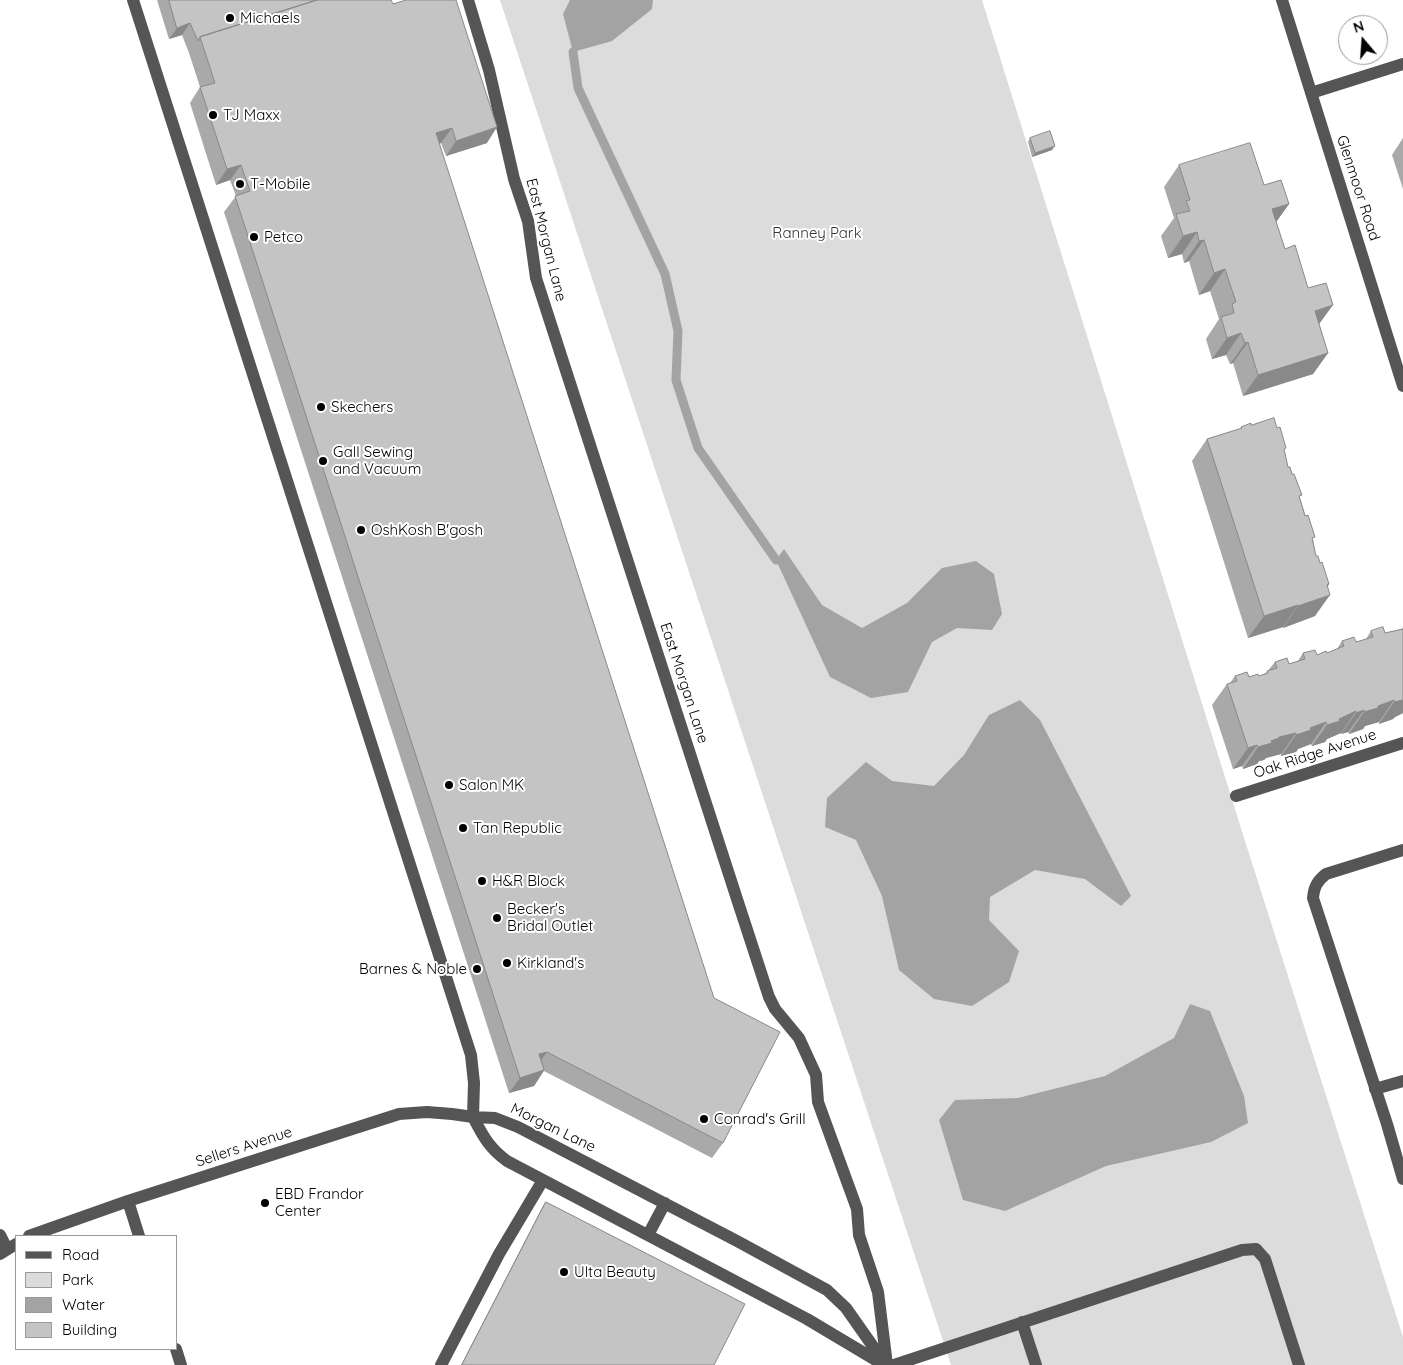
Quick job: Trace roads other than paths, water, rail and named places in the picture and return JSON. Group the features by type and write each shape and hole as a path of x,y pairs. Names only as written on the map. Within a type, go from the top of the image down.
{"street":[{"path":"133,0 471,1055 474,1083 473,1117 485,1140 494,1152 506,1161 807,1320 886,1365"},
{"name":"East Morgan Lane","path":"468,0 489,70 514,180 528,221 536,278 739,906 772,1003 799,1038 816,1075 818,1102 857,1209 859,1235 878,1292 886,1365"},
{"name":"Glenmoor Road","path":"1282,0 1403,386"},
{"path":"1311,93 1403,64"},
{"name":"Oak Ridge Avenue","path":"1236,796 1403,743"},
{"path":"1403,850 1326,874 1318,880 1313,898 1403,1179"},
{"path":"1375,1089 1403,1081"},
{"name":"Sellers Avenue","path":"32,1235 128,1201 399,1114 427,1112 473,1117"},
{"name":"Morgan Lane","path":"473,1117 495,1118 518,1127 737,1240 827,1290 846,1308 886,1365"},
{"path":"441,1365 499,1254 542,1180"},
{"path":"128,1201 139,1235"},
{"path":"648,1235 665,1203"},
{"path":"0,1235 8,1249"},
{"path":"894,1365 1242,1250 1256,1249 1265,1259 1299,1365"},
{"path":"1022,1322 1036,1365"},
{"path":"176,1350 181,1365"}],"water":[{"path":"570,0 653,0 652,9 612,41 573,52 563,14"},
{"path":"784,549 822,605 862,628 907,603 942,568 976,561 994,574 1002,614 992,630 957,628 932,642 908,692 871,698 830,677 776,560"},
{"path":"1020,700 1040,720 1131,896 1121,906 1085,879 1035,870 990,897 989,920 1019,951 1009,982 972,1006 934,999 899,970 882,896 856,840 825,827 827,798 866,762 892,781 934,786 964,755 989,715"},
{"path":"1190,1004 1210,1011 1244,1096 1248,1123 1211,1142 1106,1166 1005,1211 963,1200 939,1120 955,1100 1018,1098 1105,1076 1174,1038"}],"waterway":[{"path":"573,52 578,88 665,274 678,331 676,380 698,448 776,560"}],"place":[{"name":"Michaels","path":"230,18"},
{"name":"TJ Maxx","path":"213,115"},
{"name":"T-Mobile","path":"240,184"},
{"name":"Petco","path":"254,237"},
{"name":"Skechers","path":"321,407"},
{"name":"Gall Sewing and Vacuum","path":"323,461"},
{"name":"OshKosh B'gosh","path":"361,530"},
{"name":"Salon MK","path":"449,785"},
{"name":"Tan Republic","path":"463,828"},
{"name":"H&R Block","path":"482,881"},
{"name":"Becker's Bridal Outlet","path":"497,918"},
{"name":"Kirkland's","path":"507,963"},
{"name":"Barnes & Noble","path":"477,969"},
{"name":"Conrad's Grill","path":"704,1119"},
{"name":"EBD Frandor Center","path":"265,1203"},
{"name":"Ulta Beauty","path":"564,1272"}],"park label":[{"name":"Ranney Park","path":"817,233"}]}
